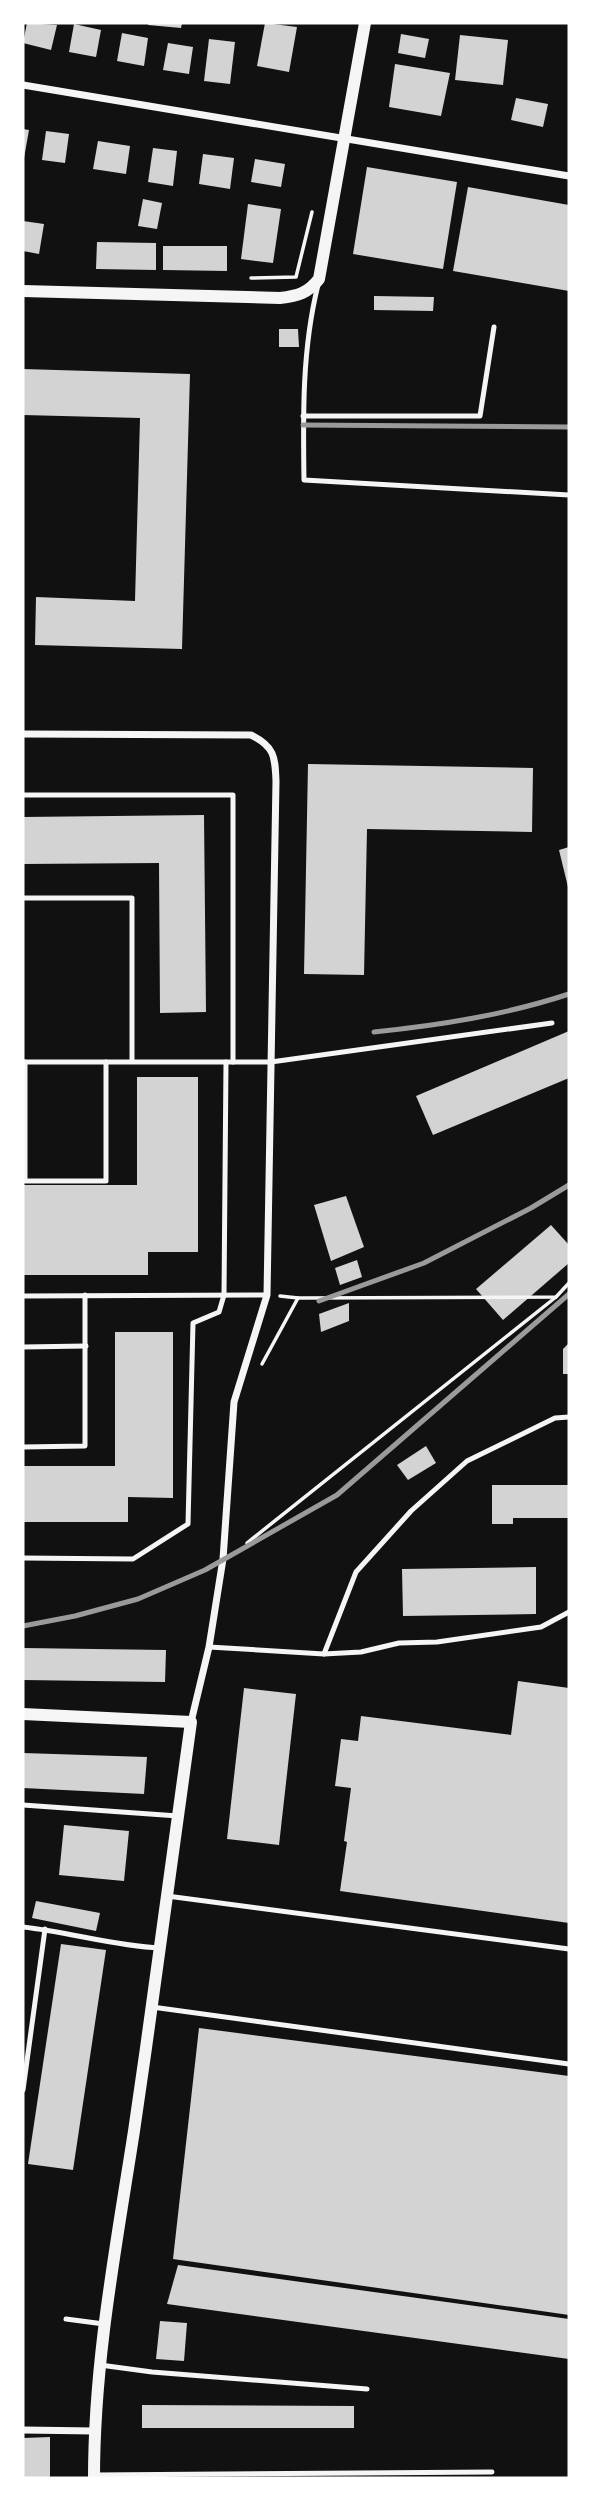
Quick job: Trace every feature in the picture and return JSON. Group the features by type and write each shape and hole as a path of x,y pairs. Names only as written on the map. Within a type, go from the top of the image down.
{"street":[{"path":"23,291 280,298 296,296 310,290 319,279 365,23"},
{"path":"23,85 569,176"},
{"path":"23,734 251,735 266,742 274,755 276,781 267,1295 234,1402 223,1559 209,1647 191,1723 104,2324 94,2431 94,2477"},
{"path":"23,1714 191,1723"},
{"path":"23,2430 94,2431"}],"lane":[{"path":"319,279 309,322 303,416 304,480 569,495"},
{"path":"303,416 480,416 494,327"},
{"path":"23,795 233,795 225,1295 219,1312 193,1323 188,1524 133,1559 23,1558"},
{"path":"23,898 132,898 132,1061"},
{"path":"106,1062 106,1181 25,1181 24,1062 132,1061 271,1062 552,1023"},
{"path":"23,1296 267,1295"},
{"path":"23,1447 85,1446 85,1296"},
{"path":"23,1347 86,1346"},
{"path":"324,1654 356,1572 411,1511 467,1461 555,1418 569,1417"},
{"path":"209,1647 324,1654 361,1652 399,1643 437,1642 541,1627 569,1612"},
{"path":"23,1805 178,1816"},
{"path":"167,1896 569,1949"},
{"path":"23,1927 127,1946 160,1948"},
{"path":"23,2090 45,1929"},
{"path":"152,2007 569,2064"},
{"path":"66,2319 104,2324"},
{"path":"100,2365 152,2372 367,2389"},
{"path":"94,2477 492,2472"}],"path":[{"path":"242,279 296,277 315,200"},
{"path":"247,1543 556,1297 569,1283"},
{"path":"267,1295 298,1298 556,1297"},
{"path":"260,1367 298,1298"}],"building":[{"path":"27,23 57,25 51,50 23,43"},
{"path":"148,23 182,23 181,28"},
{"path":"265,23 297,27 289,72 257,66"},
{"path":"74,24 101,30 96,57 69,52"},
{"path":"122,33 148,38 144,66 117,61"},
{"path":"401,34 429,39 425,58 398,53"},
{"path":"460,35 508,40 503,85 455,80"},
{"path":"209,39 235,42 230,84 204,81"},
{"path":"168,43 193,47 189,74 163,70"},
{"path":"395,64 450,73 441,116 389,107"},
{"path":"516,98 548,104 543,127 511,120"},
{"path":"23,129 29,130 24,158 23,158"},
{"path":"46,131 69,134 65,163 42,160"},
{"path":"98,141 130,146 126,174 93,169"},
{"path":"153,148 177,151 173,186 148,182"},
{"path":"203,154 234,158 230,189 199,184"},
{"path":"255,159 285,164 281,187 251,182"},
{"path":"367,167 457,182 443,269 353,254"},
{"path":"468,187 569,205 569,291 453,271"},
{"path":"143,199 162,203 157,229 138,226"},
{"path":"248,204 281,209 273,263 241,259"},
{"path":"23,221 44,224 39,254 23,251"},
{"path":"97,242 156,243 156,270 96,269"},
{"path":"163,246 227,246 227,271 163,270"},
{"path":"374,296 434,297 433,311 374,310"},
{"path":"279,329 298,329 299,347 279,347"},
{"path":"23,369 190,374 182,649 35,645 36,597 135,601 140,418 23,415"},
{"path":"308,764 533,768 532,832 367,829 364,975 304,974"},
{"path":"204,815 206,1012 160,1013 159,863 23,864 23,817"},
{"path":"569,847 569,887 568,887 559,850"},
{"path":"569,1031 569,1078 433,1135 416,1096"},
{"path":"137,1077 198,1077 198,1252 148,1252 148,1275 23,1275 23,1185 137,1185"},
{"path":"346,1196 364,1247 331,1261 314,1205"},
{"path":"551,1225 569,1245 569,1263 503,1320 476,1289"},
{"path":"357,1260 362,1277 340,1285 335,1268"},
{"path":"349,1303 349,1321 321,1332 319,1314"},
{"path":"115,1332 173,1332 173,1498 128,1497 128,1522 23,1522 23,1466 115,1466"},
{"path":"569,1343 569,1374 563,1374 563,1349"},
{"path":"426,1446 436,1463 408,1480 397,1465"},
{"path":"492,1485 569,1485 569,1518 513,1518 513,1524 492,1524"},
{"path":"536,1567 536,1614 403,1616 402,1569"},
{"path":"23,1648 166,1650 165,1682 23,1680"},
{"path":"518,1681 569,1688 569,1923 340,1891 351,1788 335,1786 341,1739 358,1741 361,1716 511,1735"},
{"path":"244,1688 296,1694 279,1845 227,1839"},
{"path":"23,1753 147,1757 144,1794 23,1788"},
{"path":"64,1825 129,1831 124,1881 59,1875"},
{"path":"36,1901 100,1913 96,1931 32,1918"},
{"path":"61,1944 106,1950 73,2170 28,2164"},
{"path":"199,2028 569,2076 569,2315 173,2259"},
{"path":"178,2265 569,2319 569,2359 167,2304"},
{"path":"160,2321 187,2323 184,2361 156,2359"},
{"path":"142,2405 354,2406 354,2428 142,2428"},
{"path":"50,2437 50,2478 23,2478 23,2438"}],"railway":[{"path":"303,425 569,427"},
{"path":"374,1032 473,1018 569,994"},
{"path":"319,1301 424,1263 531,1208 569,1185"},
{"path":"23,1626 75,1616 138,1599 205,1570 337,1495 569,1294"}]}
